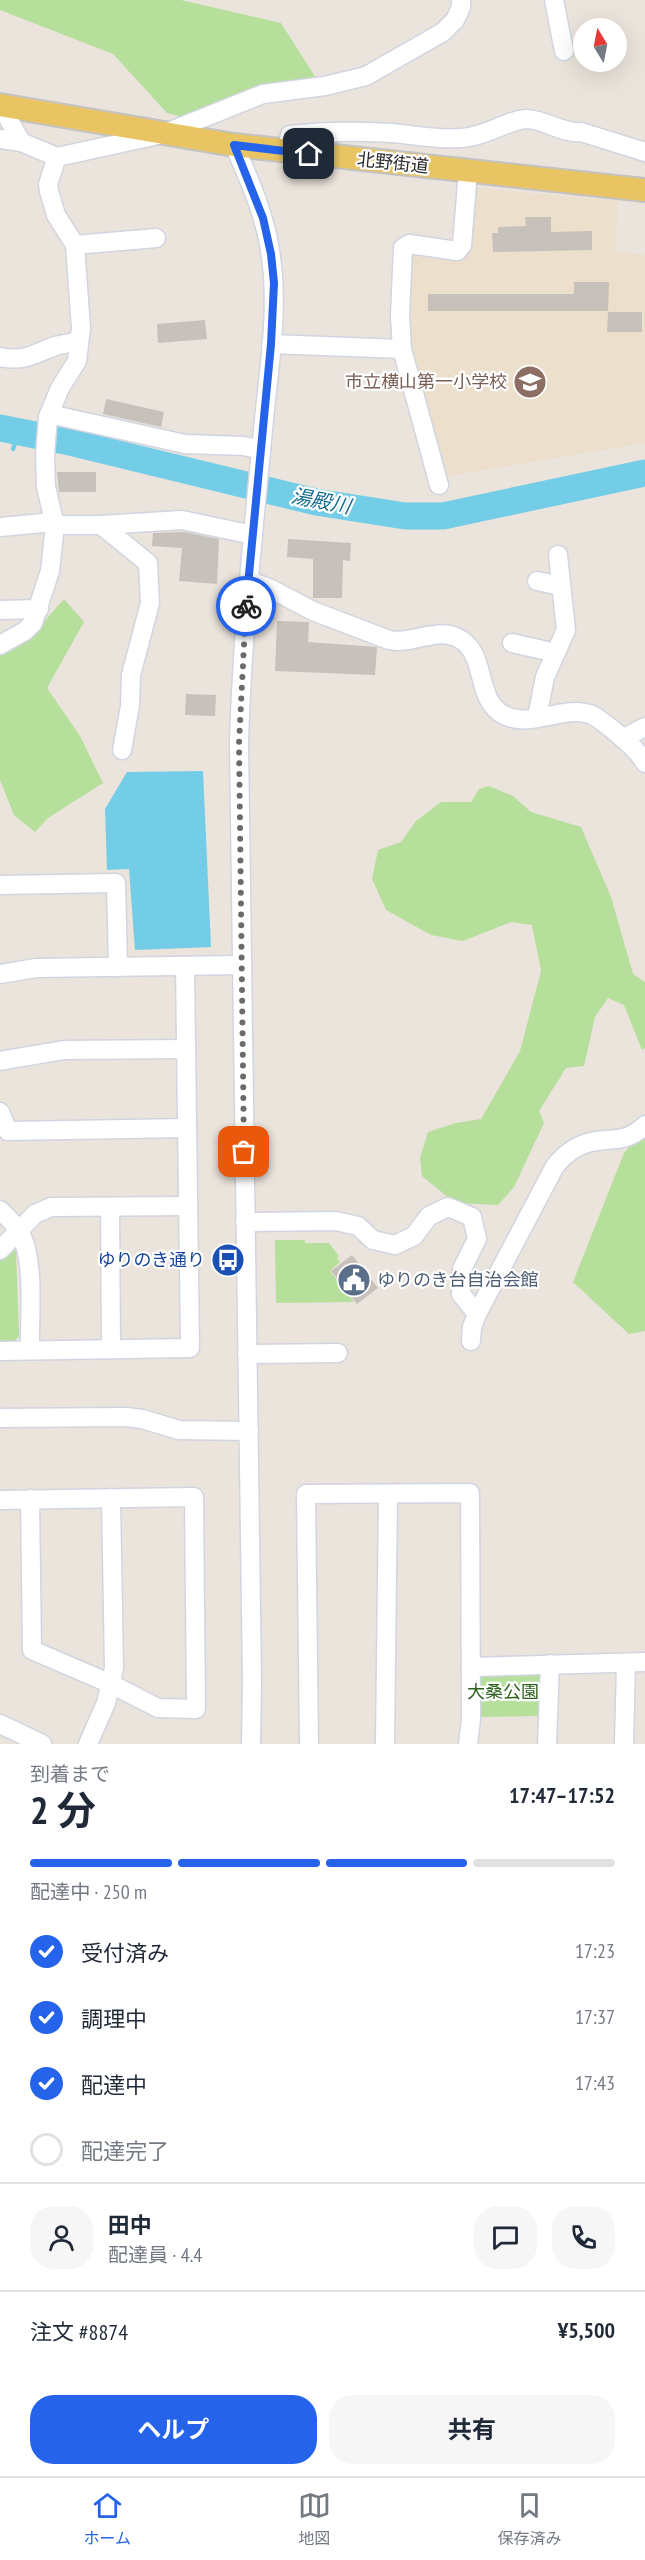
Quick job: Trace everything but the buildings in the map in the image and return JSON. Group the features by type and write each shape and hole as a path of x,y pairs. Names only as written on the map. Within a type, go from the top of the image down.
{"main road":[{"name":"北野街道","path":"1,105 234,145 645,190"}],"street":[{"path":"0,139 21,142 57,157 163,134 263,94 325,86 366,76 443,32 455,20 461,7 460,0"},
{"path":"554,0 564,51"},
{"path":"1,105 21,142"},
{"path":"286,151 290,135 369,133 464,138 490,132 515,121 526,119 574,133 581,132 645,152"},
{"path":"234,145 263,218 271,254 274,283 271,344 242,655 239,743 251,1744"},
{"path":"0,645 25,631 33,623 50,571 55,524 46,487 45,451 48,415 60,388 77,361 81,328 75,245 56,215 48,184 57,157"},
{"path":"439,485 402,349 400,316 403,248 409,244 457,251 462,245 468,171"},
{"path":"75,245 156,238"},
{"path":"0,357 12,360 34,357 55,346 79,341"},
{"path":"271,344 402,349"},
{"path":"48,415 185,444 244,446 261,449"},
{"path":"0,527 55,524 101,525 182,520 253,535"},
{"path":"101,525 148,563 150,603 132,675 130,706 122,750"},
{"path":"537,717 545,677 566,630 558,555"},
{"path":"249,580 313,611 389,640 400,642 444,633 459,638 475,652 486,693 493,706 503,715 515,720 573,712 591,714 624,738 645,763"},
{"path":"537,581 561,586"},
{"path":"0,610 39,609"},
{"path":"512,643 556,653"},
{"path":"624,738 645,727"},
{"path":"0,885 116,884 118,967"},
{"path":"0,974 36,968 241,965"},
{"path":"0,1351 190,1348 185,966"},
{"path":"0,1061 64,1050 186,1049"},
{"path":"0,1112 8,1131 187,1128"},
{"path":"471,1341 472,1327 477,1314 555,1166 566,1153 591,1142 618,1141 645,1125"},
{"path":"0,1250 35,1214 51,1207 188,1206"},
{"path":"110,1207 111,1349"},
{"path":"245,1222 336,1221 358,1226 373,1240 395,1245 414,1236 429,1216 448,1207 472,1217 477,1239 462,1269 461,1294 477,1314"},
{"path":"0,1210 19,1231 26,1248 30,1350"},
{"path":"247,1354 327,1359"},
{"path":"0,1418 126,1417 192,1432 249,1431"},
{"path":"309,1744 306,1494 470,1493 471,1719 468,1744"},
{"path":"385,1744 388,1495"},
{"path":"0,1500 30,1499 194,1497 196,1709 158,1708 111,1684 32,1650 30,1499"},
{"path":"88,1744 101,1718 114,1668 111,1498"},
{"path":"471,1667 645,1662"},
{"path":"624,1744 626,1663"},
{"path":"547,1744 550,1664"},
{"path":"0,1724 42,1744"}],"shaded area":[{"name":"市立横山第一小学校","path":"476,188 618,201 615,252 645,255 645,443 437,478 401,320 407,256 459,257 468,193"}],"green space":[{"path":"0,0 181,0 281,23 325,92 316,98 261,96 201,122 167,113 113,54 0,10"},
{"path":"64,599 84,622 47,688 80,736 103,783 48,818 35,832 14,815 0,780 0,650 38,628"},
{"path":"489,786 513,796 531,812 581,827 611,897 633,974 645,982 645,1048 642,1050 624,1005 608,998 595,1017 584,1066 566,1068 539,1111 544,1123 514,1187 498,1205 455,1203 422,1176 420,1158 428,1132 456,1123 481,1119 520,1051 541,971 532,925 511,922 463,941 431,935 386,910 372,879 378,850 401,842 416,821 441,802 471,802 479,789"},
{"path":"645,1129 645,1331 629,1334 573,1282 624,1153"},
{"path":"275,1240 329,1243 339,1256 337,1258 340,1262 330,1271 354,1302 276,1303"},
{"path":"10,1248 16,1251 19,1336 13,1343 0,1343 0,1259"},
{"name":"大桑公園","path":"547,1666 546,1716 476,1717 475,1670"}],"water":[{"path":"203,771 211,947 135,950 129,869 107,870 105,809 127,772"}],"waterway":[{"name":"湯殿川","path":"0,428 65,441 316,502 405,516 443,516 645,473"},
{"path":"13,449 19,432"}],"way so far":[{"path":"244,1152 239,743 246,606"}],"place":[{"name":"市立横山第一小学校","path":"530,382"},
{"name":"ゆりのき通り","path":"228,1260"},
{"name":"ゆりのき台自治会館","path":"354,1280"}],"route":[{"path":"246,606 271,344 274,283 271,254 263,218 234,145 309,154"}]}
